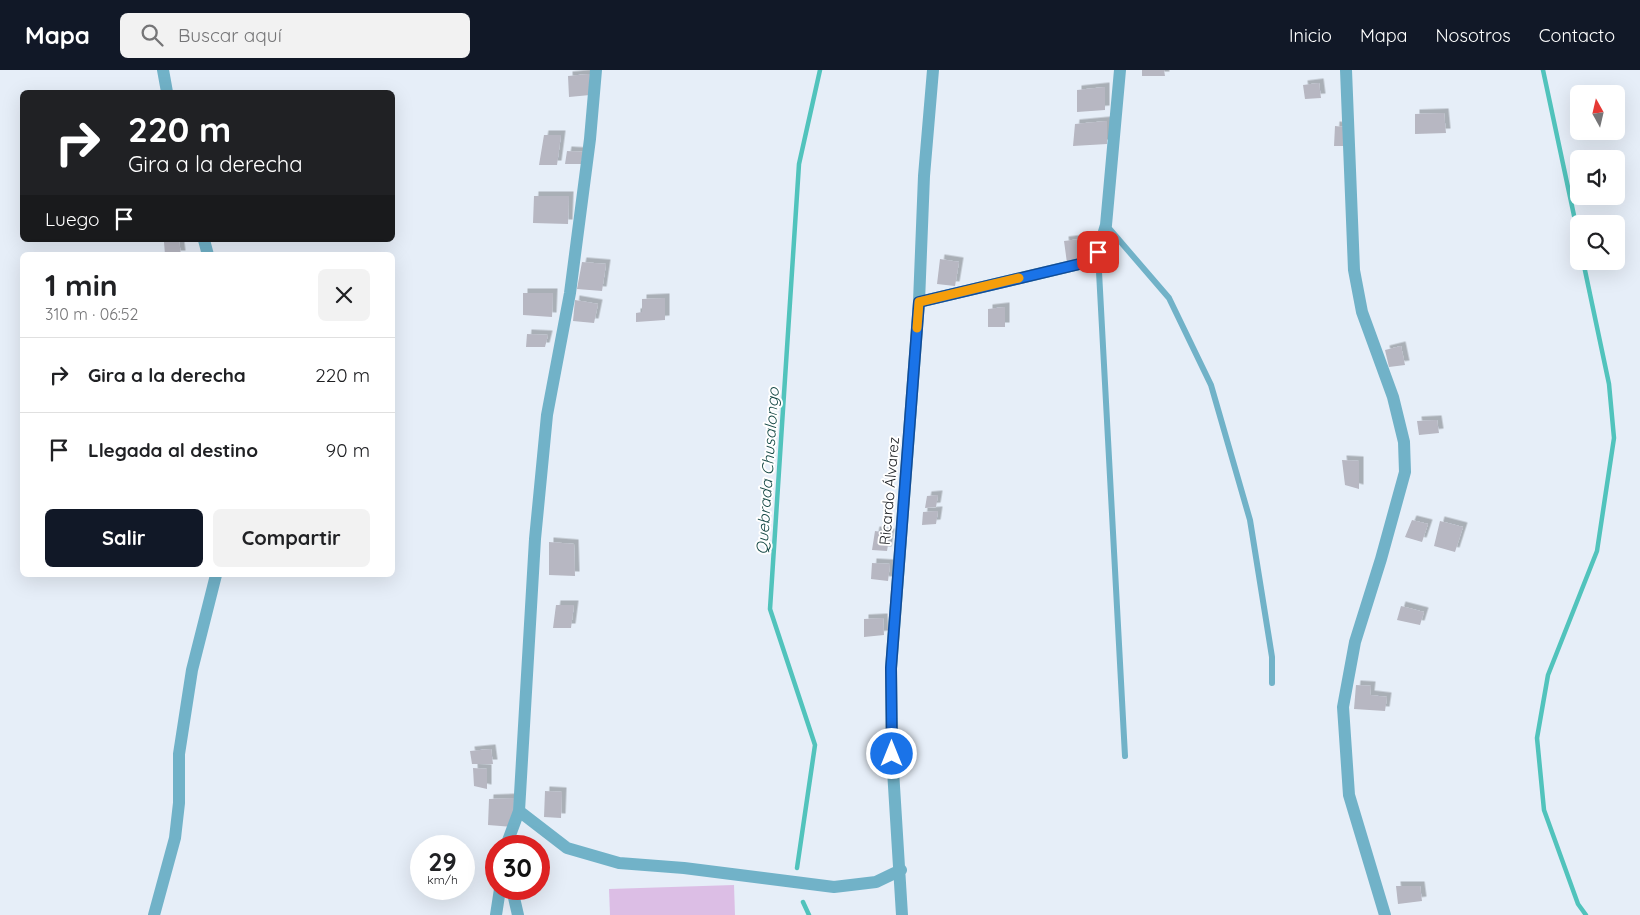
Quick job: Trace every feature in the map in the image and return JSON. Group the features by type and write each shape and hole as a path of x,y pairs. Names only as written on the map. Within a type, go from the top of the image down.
{"street":[{"path":"163,70 167,90"},
{"path":"510,835 519,811 535,539 547,415 570,293 590,139 596,70"},
{"name":"Ricardo Álvarez","path":"902,915 901,870 892,754 891,668 919,302 924,176 933,70"},
{"path":"919,302 1088,262 1098,252 1106,225 1120,70"},
{"path":"1346,70 1354,270 1362,312 1393,397 1404,442 1405,472 1382,559 1355,642 1343,707 1349,795 1385,915"},
{"path":"154,915 175,838 179,804 179,754 192,670 215,577"},
{"path":"519,811 567,848 619,863 684,868 834,887 876,882 901,870"},
{"path":"496,915 498,900"},
{"path":"515,900 518,915"}],"lane":[{"path":"1106,225 1168,298 1211,385 1250,520 1272,657 1272,683"},
{"path":"1098,252 1125,756"}],"shaded area":[{"path":"734,885 735,915 610,915 609,889"}],"building":[{"path":"1142,70 1164,70 1165,76 1142,76"},
{"path":"589,74 590,95 569,97 568,76"},
{"path":"1319,83 1321,98 1305,99 1303,85"},
{"path":"1105,87 1105,110 1077,112 1077,90"},
{"path":"1444,113 1446,133 1415,134 1415,114"},
{"path":"1107,121 1107,144 1073,146 1075,124"},
{"path":"1335,126 1344,127 1344,146 1334,146"},
{"path":"544,135 561,135 557,165 539,165"},
{"path":"567,151 583,152 581,164 565,164"},
{"path":"534,196 569,196 568,224 533,223"},
{"path":"1089,238 1092,258 1067,263 1064,241"},
{"path":"164,242 179,242 181,252 165,252"},
{"path":"940,259 959,262 955,286 937,284"},
{"path":"582,262 606,264 602,291 577,289"},
{"path":"523,293 553,293 552,317 523,315"},
{"path":"665,298 665,320 636,322 636,313 642,312 642,299"},
{"path":"575,300 598,304 594,323 573,321"},
{"path":"1005,307 1005,327 988,327 988,309"},
{"path":"527,334 548,335 545,347 526,347"},
{"path":"1401,346 1405,365 1389,367 1385,350"},
{"path":"1437,420 1439,433 1419,435 1417,421"},
{"path":"1342,460 1359,461 1359,489 1345,485"},
{"path":"938,495 936,507 925,508 927,496"},
{"path":"938,511 936,524 922,525 923,512"},
{"path":"1412,520 1428,524 1422,542 1405,537"},
{"path":"1440,521 1463,527 1455,552 1434,546"},
{"path":"875,531 890,533 887,551 872,550"},
{"path":"549,542 574,544 575,576 549,575"},
{"path":"872,563 890,564 888,581 871,579"},
{"path":"556,605 574,605 571,628 553,628"},
{"path":"1401,606 1424,612 1420,625 1397,620"},
{"path":"883,618 884,635 864,637 864,619"},
{"path":"1356,685 1371,686 1370,695 1387,697 1385,711 1354,709"},
{"path":"491,749 493,764 472,764 470,751"},
{"path":"473,768 487,769 487,789 474,786"},
{"path":"545,791 562,792 561,818 544,817"},
{"path":"514,798 512,827 488,825 489,799"},
{"path":"1396,886 1420,886 1422,901 1398,904"}],"waterway":[{"name":"Quebrada Chusalongo","path":"797,868 815,745 770,609 799,164 820,70"},
{"path":"1543,70 1574,215"},
{"path":"1585,270 1609,384 1614,438 1597,551 1548,675 1537,738 1544,810 1578,904 1586,915"},
{"name":"Quebrada Chusalongo","path":"803,902 809,915"}],"slow traffic":[{"path":"917,328 919,302 1019,278"}],"route":[{"path":"892,754 891,668 919,302 1088,262 1098,252"}]}
